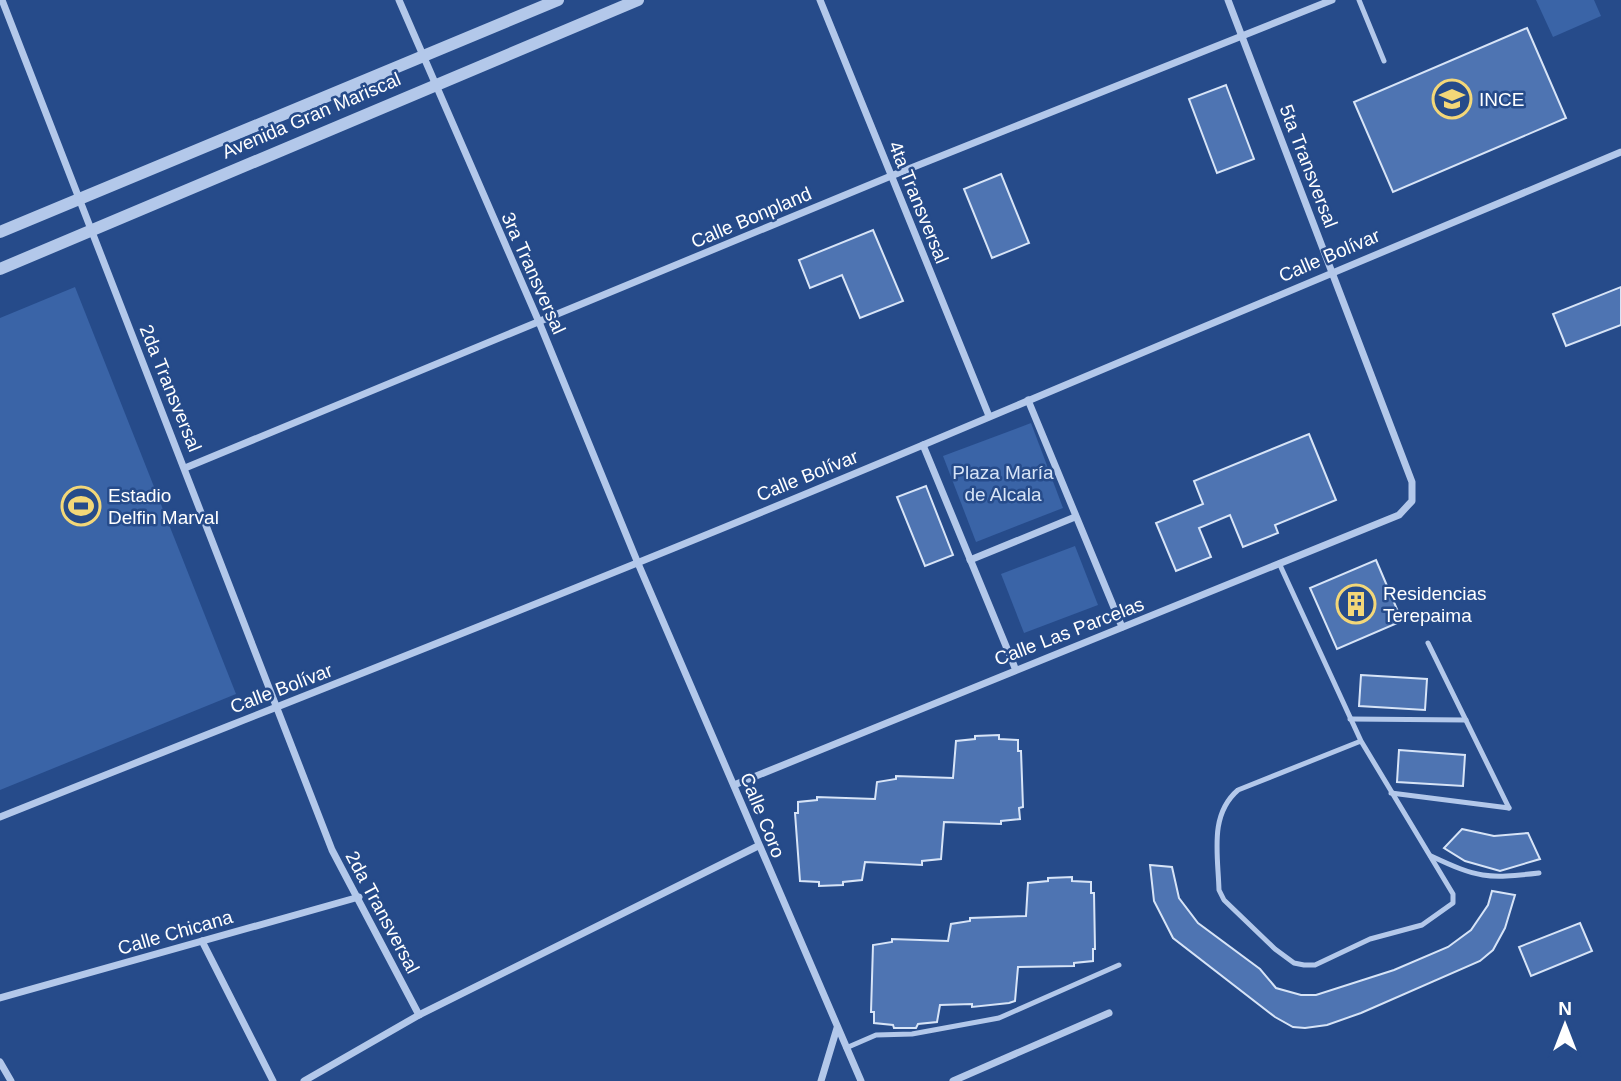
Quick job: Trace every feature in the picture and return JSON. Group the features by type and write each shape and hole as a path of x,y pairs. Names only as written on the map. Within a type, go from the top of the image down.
{"street":[{"name":"2da Transversal","path":"2,0 332,850 419,1015"},
{"name":"3ra Transversal","path":"399,0 539,322 637,561"},
{"name":"Avenida Gran Mariscal","path":"0,232 558,0"},
{"name":"Avenida Gran Mariscal","path":"0,269 92,232 169,195 638,0"},
{"name":"4ta Transversal","path":"820,0 989,416"},
{"name":"5ta Transversal","path":"1228,0 1412,482 1412,501"},
{"name":"Calle Bonpland","path":"185,468 891,176 1332,0"},
{"name":"Calle Bolívar","path":"0,817 457,636 923,445 1332,271 1621,152"},
{"path":"1028,400 1122,627"},
{"path":"923,445 1015,668"},
{"name":"Calle Las Parcelas","path":"734,785 1015,668 1399,515 1412,501"},
{"path":"970,560 1075,517"},
{"name":"Calle Coro","path":"637,561 860,1081"},
{"path":"304,1081 419,1015 758,846"},
{"name":"Calle Chicana","path":"0,998 359,897"},
{"path":"202,941 273,1081"},
{"path":"953,1081 1109,1013"},
{"path":"821,1081 837,1027"},
{"path":"0,1062 11,1081"}],"lane":[{"path":"1359,0 1384,61"},
{"path":"1279,563 1361,741 1453,894 1453,903 1449,908 1422,925 1370,939 1315,965 1294,963 1224,900 1219,890 1219,815 1226,800 1238,790 1361,741"},
{"path":"1391,793 1509,808 1428,643"},
{"path":"1350,719 1466,720"},
{"path":"1431,856 1474,876 1501,877 1539,873"},
{"path":"846,1048 877,1035 912,1034 999,1018 1119,965"}],"green space":[{"path":"1536,0 1594,0 1601,16 1553,37"},
{"name":"Estadio Delfin Marval","path":"75,287 236,694 0,790 0,318"},
{"name":"Plaza María de Alcala","path":"1031,423 1063,508 976,542 943,456"},
{"path":"1075,546 1098,605 1024,633 1001,574"}],"building":[{"path":"1527,28 1566,118 1393,192 1354,102"},
{"path":"1226,85 1254,159 1217,173 1189,99"},
{"path":"1001,174 1029,243 992,258 964,189"},
{"path":"873,230 903,301 860,318 842,275 810,288 799,260"},
{"path":"1621,287 1621,325 1566,346 1553,314"},
{"path":"1309,434 1336,500 1275,525 1278,533 1243,547 1230,515 1199,528 1211,557 1176,571 1156,523 1203,504 1194,481"},
{"path":"926,486 953,555 925,566 897,497"},
{"name":"Residencias Terepaima","path":"1376,560 1402,621 1337,649 1310,588"},
{"path":"1361,675 1427,679 1425,710 1359,706"},
{"path":"999,735 999,739 1018,740 1018,751 1021,751 1023,807 1019,808 1020,819 1001,821 1001,824 944,822 941,859 922,861 922,865 865,862 862,880 843,882 843,885 819,886 819,882 800,881 795,813 798,813 798,802 817,800 817,797 875,799 877,782 896,779 896,776 953,778 956,741 975,739 975,736"},
{"path":"1399,750 1465,755 1463,786 1397,782"},
{"path":"1462,829 1494,836 1528,833 1540,859 1500,871 1465,861 1444,848"},
{"path":"1150,865 1172,867 1179,898 1198,923 1260,969 1276,988 1301,995 1316,995 1394,970 1448,947 1471,930 1488,905 1492,891 1515,895 1505,928 1493,950 1480,961 1361,1013 1327,1025 1305,1028 1293,1027 1275,1017 1173,938 1154,901"},
{"path":"1072,877 1072,881 1091,882 1091,893 1094,893 1093,961 1074,963 1074,966 1018,967 1015,1001 1009,1003 972,1007 972,1004 940,1005 937,1022 918,1024 916,1028 894,1028 893,1025 874,1023 874,1012 871,1012 873,945 892,942 892,939 948,941 951,924 970,921 970,918 1026,916 1028,883 1048,881 1048,878"},
{"path":"1580,923 1592,951 1531,976 1519,947"}],"place":[{"name":"INCE","path":"1452,99"},
{"name":"Estadio Delfin Marval","path":"81,506"},
{"name":"Residencias Terepaima","path":"1356,604"}]}
